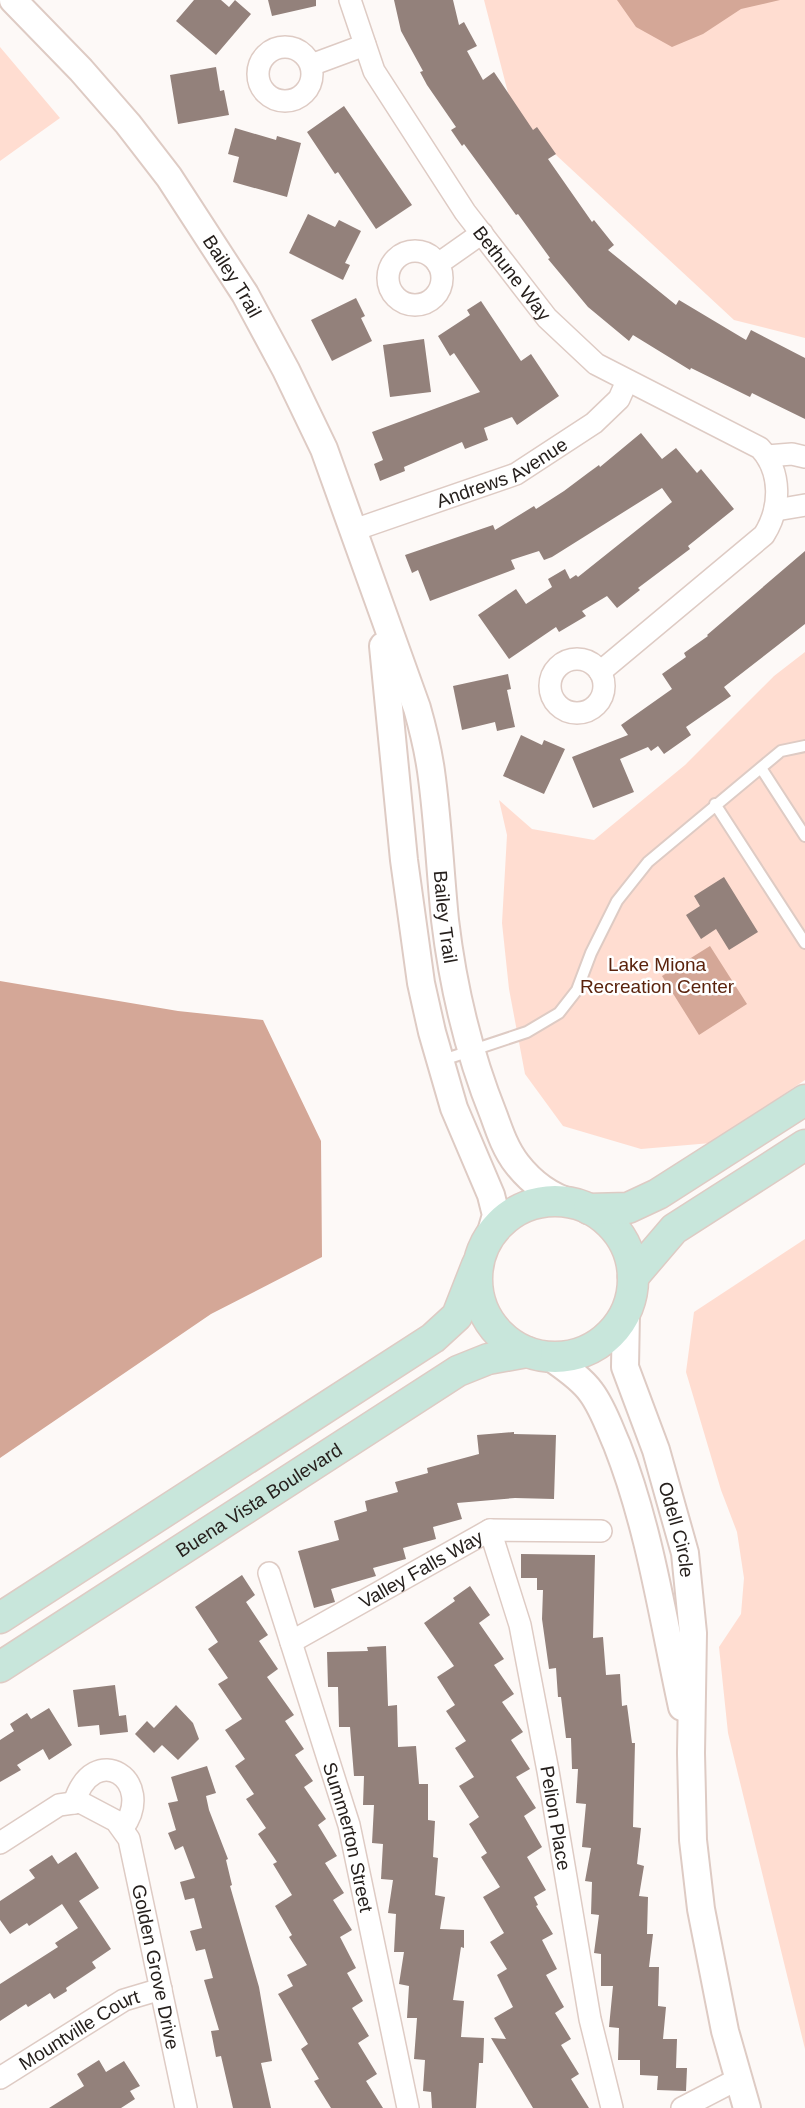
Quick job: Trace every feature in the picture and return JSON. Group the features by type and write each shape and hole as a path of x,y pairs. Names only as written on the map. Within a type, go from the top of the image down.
{"main road":[{"path":"0,1618 433,1338 457,1316 483,1248 492,1232 508,1216 528,1205 550,1201 628,1209 658,1194 805,1100"},
{"name":"Buena Vista Boulevard","path":"633,1277 674,1228 805,1146"},
{"name":"Buena Vista Boulevard","path":"0,1667 458,1371 488,1359 573,1355 595,1346 613,1331 626,1312 633,1277 629,1256 620,1237 607,1221 581,1206"},
{"path":"477,1265 478,1292 486,1317 503,1338 538,1355"}],"street":[{"name":"Bailey Trail","path":"13,0 81,70 169,177 245,294 324,449 426,739 432,772 445,922 461,1010 481,1083 505,1146 516,1163 532,1180 559,1199 581,1206"},
{"name":"Bethune Way","path":"350,0 374,71 466,212 547,318 596,363 760,448 767,456"},
{"path":"311,65 365,44"},
{"path":"438,264 482,233"},
{"name":"Andrews Avenue","path":"354,530 516,474 594,423 619,399 628,381"},
{"path":"600,672 764,535 773,521 777,502 774,474 767,456 792,454 805,457"},
{"path":"776,510 805,505"},
{"name":"Bailey Trail","path":"376,596 388,683 412,928 426,1007 454,1108 491,1195 496,1215 492,1232"},
{"name":"Odell Circle","path":"626,1312 625,1367 656,1450 685,1553 693,1633 693,1840 711,1969 747,2108"},
{"name":"Odell Circle","path":"538,1355 573,1374 590,1391 605,1415 623,1461 648,1548 691,1753"},
{"name":"Valley Falls Way","path":"291,1642 490,1530 601,1531"},
{"name":"Pelion Place","path":"490,1530 520,1625 590,2019 611,2108"},
{"name":"Summerton Street","path":"269,1573 349,1825 408,2108"},
{"path":"0,1843 59,1805 74,1802 80,1802 104,1814 123,1828 129,1819 134,1801 128,1782 117,1772 98,1770 79,1786 74,1802"},
{"name":"Golden Grove Drive","path":"123,1828 129,1839 186,2108"},
{"name":"Mountville Court","path":"0,2078 124,2000 161,1989"},
{"path":"682,2108 738,2079"}],"lane":[{"path":"440,1061 527,1032 558,1013 577,989 591,953 617,901 648,862 781,751 805,746"},
{"path":"761,768 805,836"},
{"path":"715,804 805,943"}],"green space":[{"path":"484,0 805,0 805,338 734,320 514,116"},
{"path":"0,47 60,118 0,161"},
{"name":"Lake Miona Recreation Center","path":"805,652 805,1080 711,1143 641,1149 563,1126 525,1074 509,989 502,923 507,835 499,800 532,829 594,840 685,765 774,676"},
{"path":"805,1239 805,2049 728,1733 719,1647 741,1614 744,1578 737,1532 721,1490 686,1372 694,1312"}],"shaded area":[{"path":"617,0 780,0 741,9 703,34 672,47 636,27"},
{"path":"710,946 747,1004 699,1035 662,976"},
{"path":"0,981 178,1011 263,1020 321,1141 322,1257 211,1314 0,1458"}],"building":[{"path":"194,0 221,0 229,7 235,0 251,14 216,55 176,21"},
{"path":"268,0 316,0 316,6 272,16"},
{"path":"394,0 453,0 459,25 464,22 477,46 467,51 483,80 494,72 533,130 537,127 556,154 548,159 592,222 594,220 614,245 608,250 676,305 679,300 746,340 751,330 805,358 805,419 752,393 750,397 691,368 690,370 633,335 629,341 588,307 548,259 550,258 518,214 516,215 451,130 456,127 427,85 420,72 423,71 401,31"},
{"path":"216,67 220,91 224,90 229,115 178,124 170,75"},
{"path":"344,106 412,205 376,229 307,132"},
{"path":"235,128 276,140 277,136 301,143 287,197 233,182 239,157 228,154"},
{"path":"308,214 335,227 339,220 361,231 345,263 350,265 343,280 289,253"},
{"path":"356,298 365,316 361,318 372,341 332,361 311,320"},
{"path":"481,301 521,361 531,354 559,396 517,425 512,417 484,428 488,440 465,449 462,442 404,467 405,471 380,481 374,464 383,460 372,432 480,392 454,353 450,356 438,336 470,315 467,310"},
{"path":"424,339 431,392 390,397 383,345"},
{"path":"641,433 662,459 676,448 697,473 701,469 734,509 688,546 690,549 638,588 640,590 617,608 607,596 582,611 586,616 559,632 556,627 509,659 478,615 516,589 526,604 552,587 548,579 565,569 570,579 576,575 578,577 672,502 662,488 552,557 544,560 539,551 511,560 515,569 430,601 418,570 412,573 405,555 493,525 495,530 534,506 536,509 599,465 600,467"},
{"path":"805,551 805,624 724,687 731,696 686,727 691,735 664,754 658,746 651,751 648,747 620,759 634,792 593,808 572,757 628,735 621,725 672,689 662,674 686,657 684,653 708,636"},
{"path":"508,674 511,689 507,690 515,727 497,731 495,722 462,730 453,686"},
{"path":"521,735 542,745 544,740 565,749 544,794 503,776"},
{"path":"724,877 758,932 729,950 716,929 701,939 686,915 700,906 694,896"},
{"path":"514,1432 556,1435 554,1499 515,1498 457,1503 462,1519 433,1527 436,1539 403,1548 406,1559 373,1568 376,1576 331,1589 335,1602 314,1608 298,1551 339,1540 334,1521 367,1511 365,1501 398,1492 395,1482 428,1473 427,1468 479,1454 477,1435"},
{"path":"521,1554 595,1555 593,1638 603,1637 606,1675 620,1674 622,1706 627,1705 632,1743 635,1743 633,1827 641,1828 637,1864 644,1866 639,1896 648,1897 647,1934 653,1934 649,1967 659,1967 658,2006 666,2007 663,2039 677,2039 676,2068 687,2068 686,2091 657,2090 658,2076 640,2075 640,2060 618,2060 619,2028 609,2027 613,1986 601,1986 601,1954 594,1953 599,1915 591,1914 592,1882 585,1881 591,1848 582,1847 586,1804 576,1803 578,1769 572,1769 571,1738 566,1738 561,1697 558,1697 556,1668 549,1669 542,1619 543,1590 537,1590 537,1578 521,1578"},
{"path":"242,1575 255,1595 246,1602 268,1635 259,1641 278,1669 267,1677 294,1715 285,1721 304,1749 295,1755 313,1781 304,1787 326,1819 318,1825 337,1856 325,1863 344,1893 333,1900 352,1930 340,1937 356,1968 347,1973 363,2001 352,2008 369,2036 358,2043 377,2074 366,2081 383,2108 331,2108 314,2081 319,2079 301,2049 308,2044 278,1994 293,1986 287,1975 307,1965 289,1937 292,1935 275,1906 292,1895 273,1864 277,1862 258,1834 266,1828 246,1799 254,1794 235,1766 245,1759 225,1730 242,1719 218,1684 228,1678 208,1649 218,1642 195,1607"},
{"path":"470,1586 490,1615 479,1623 504,1659 494,1665 514,1694 502,1702 523,1732 511,1740 530,1769 516,1777 536,1808 524,1816 542,1847 527,1857 546,1890 534,1897 538,1905 536,1906 553,1934 542,1940 557,1969 546,1975 564,2007 555,2013 571,2039 561,2045 579,2074 571,2079 589,2108 533,2108 491,2038 506,2039 494,2018 513,2007 497,1975 507,1969 490,1942 504,1933 483,1897 500,1887 481,1857 487,1853 469,1824 479,1817 459,1786 474,1777 455,1748 466,1741 446,1711 455,1705 437,1677 454,1666 424,1623 455,1601 453,1598"},
{"path":"386,1646 388,1706 397,1705 398,1747 416,1746 419,1784 428,1784 428,1820 435,1821 433,1857 438,1858 435,1895 445,1897 440,1929 464,1930 464,1948 461,1947 453,2000 464,2001 461,2037 484,2038 483,2063 479,2063 476,2108 432,2108 431,2092 423,2091 425,2060 414,2059 417,2018 407,2018 409,1986 399,1984 404,1952 394,1952 396,1914 388,1913 393,1880 381,1879 383,1844 372,1843 374,1805 363,1805 364,1776 354,1776 350,1727 339,1727 338,1687 328,1687 327,1652 368,1651 367,1647"},
{"path":"115,1685 119,1716 126,1715 128,1732 100,1735 99,1725 78,1727 73,1690"},
{"path":"176,1705 193,1723 199,1739 178,1760 162,1745 154,1753 135,1734 147,1721 154,1728"},
{"path":"49,1708 72,1745 49,1760 43,1749 17,1765 21,1770 0,1782 0,1740 14,1731 10,1724 27,1713 31,1719"},
{"path":"207,1766 216,1793 206,1796 209,1810 228,1859 230,1886 259,1987 272,2061 261,2063 271,2108 233,2108 221,2056 216,2057 211,2031 219,2030 204,1980 213,1978 205,1949 196,1951 190,1931 202,1928 194,1898 185,1900 180,1882 195,1878 183,1846 175,1850 168,1833 176,1830 168,1803 178,1801 171,1777"},
{"path":"76,1852 99,1888 79,1901 111,1949 92,1962 96,1968 66,1988 67,1991 54,1999 50,1993 28,2007 26,2004 0,2021 0,1984 58,1947 55,1943 78,1928 62,1904 29,1926 27,1923 10,1934 0,1920 0,1901 35,1878 29,1870 52,1855 58,1864"},
{"path":"99,2060 106,2072 124,2061 140,2086 130,2091 135,2099 121,2108 49,2108 84,2086 77,2074"}]}
